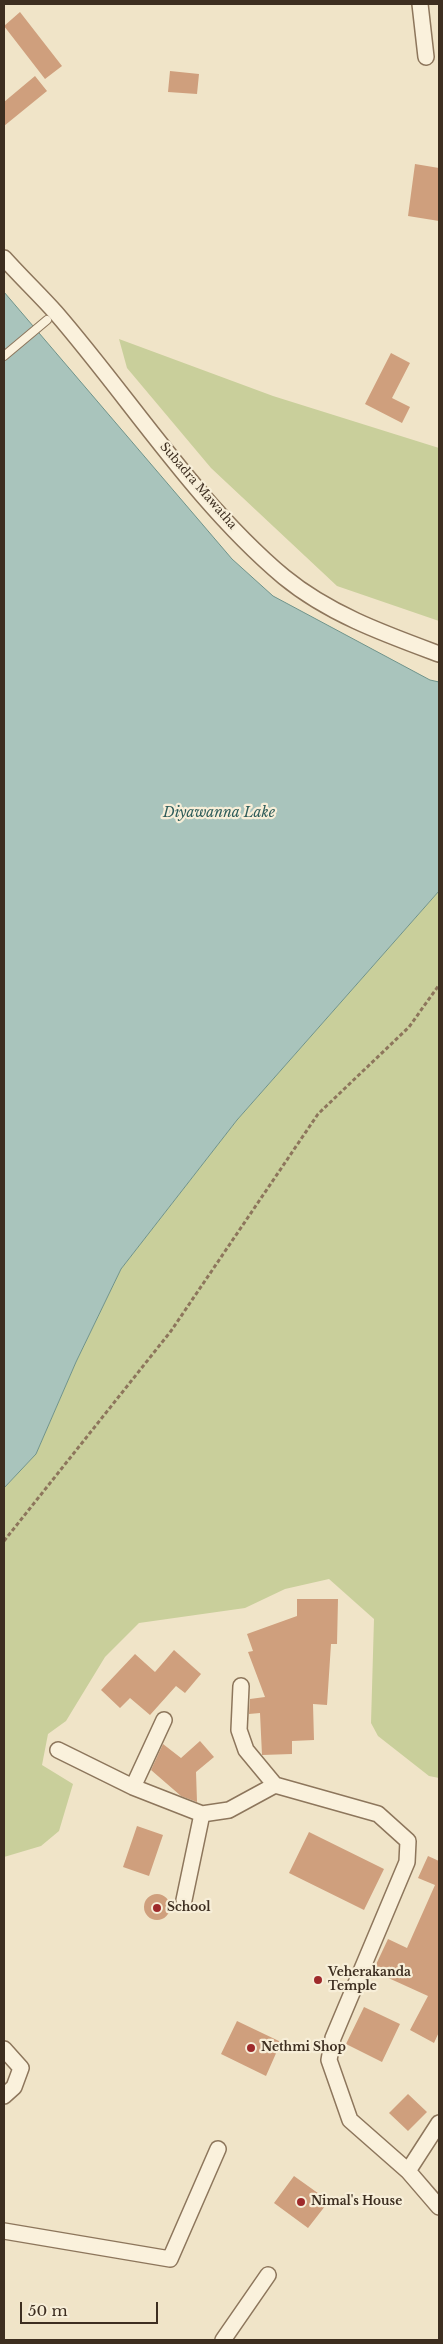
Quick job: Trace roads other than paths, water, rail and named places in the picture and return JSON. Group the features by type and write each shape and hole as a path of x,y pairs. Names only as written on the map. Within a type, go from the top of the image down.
{"street":[{"path":"420,4 426,57"},
{"name":"Subadra Mawatha","path":"4,258 51,317 204,496 249,544 285,578 337,612 390,636 439,654"},
{"path":"241,1686 238,1730 246,1750 275,1785 378,1814 408,1841 407,1862 333,2038 329,2060 350,2120 408,2171 439,2207"},
{"path":"132,1787 164,1720"},
{"path":"58,1750 132,1787 202,1814 229,1810 275,1785"},
{"path":"184,1900 202,1814"},
{"path":"4,2049 20,2068 14,2086 4,2096"},
{"path":"408,2171 439,2123"},
{"path":"4,2231 170,2259 218,2149"},
{"path":"223,2340 268,2275"}],"lane":[{"path":"4,356 51,317"}],"water":[{"name":"Diyawanna Lake","path":"4,292 232,559 273,596 430,680 439,682 439,891 237,1120 121,1269 76,1362 36,1454 4,1488"}],"place":[{"name":"School","path":"157,1908"},
{"name":"Veherakanda Temple","path":"318,1980"},
{"name":"Nethmi Shop","path":"251,2048"},
{"name":"Nimal's House","path":"301,2202"}]}
